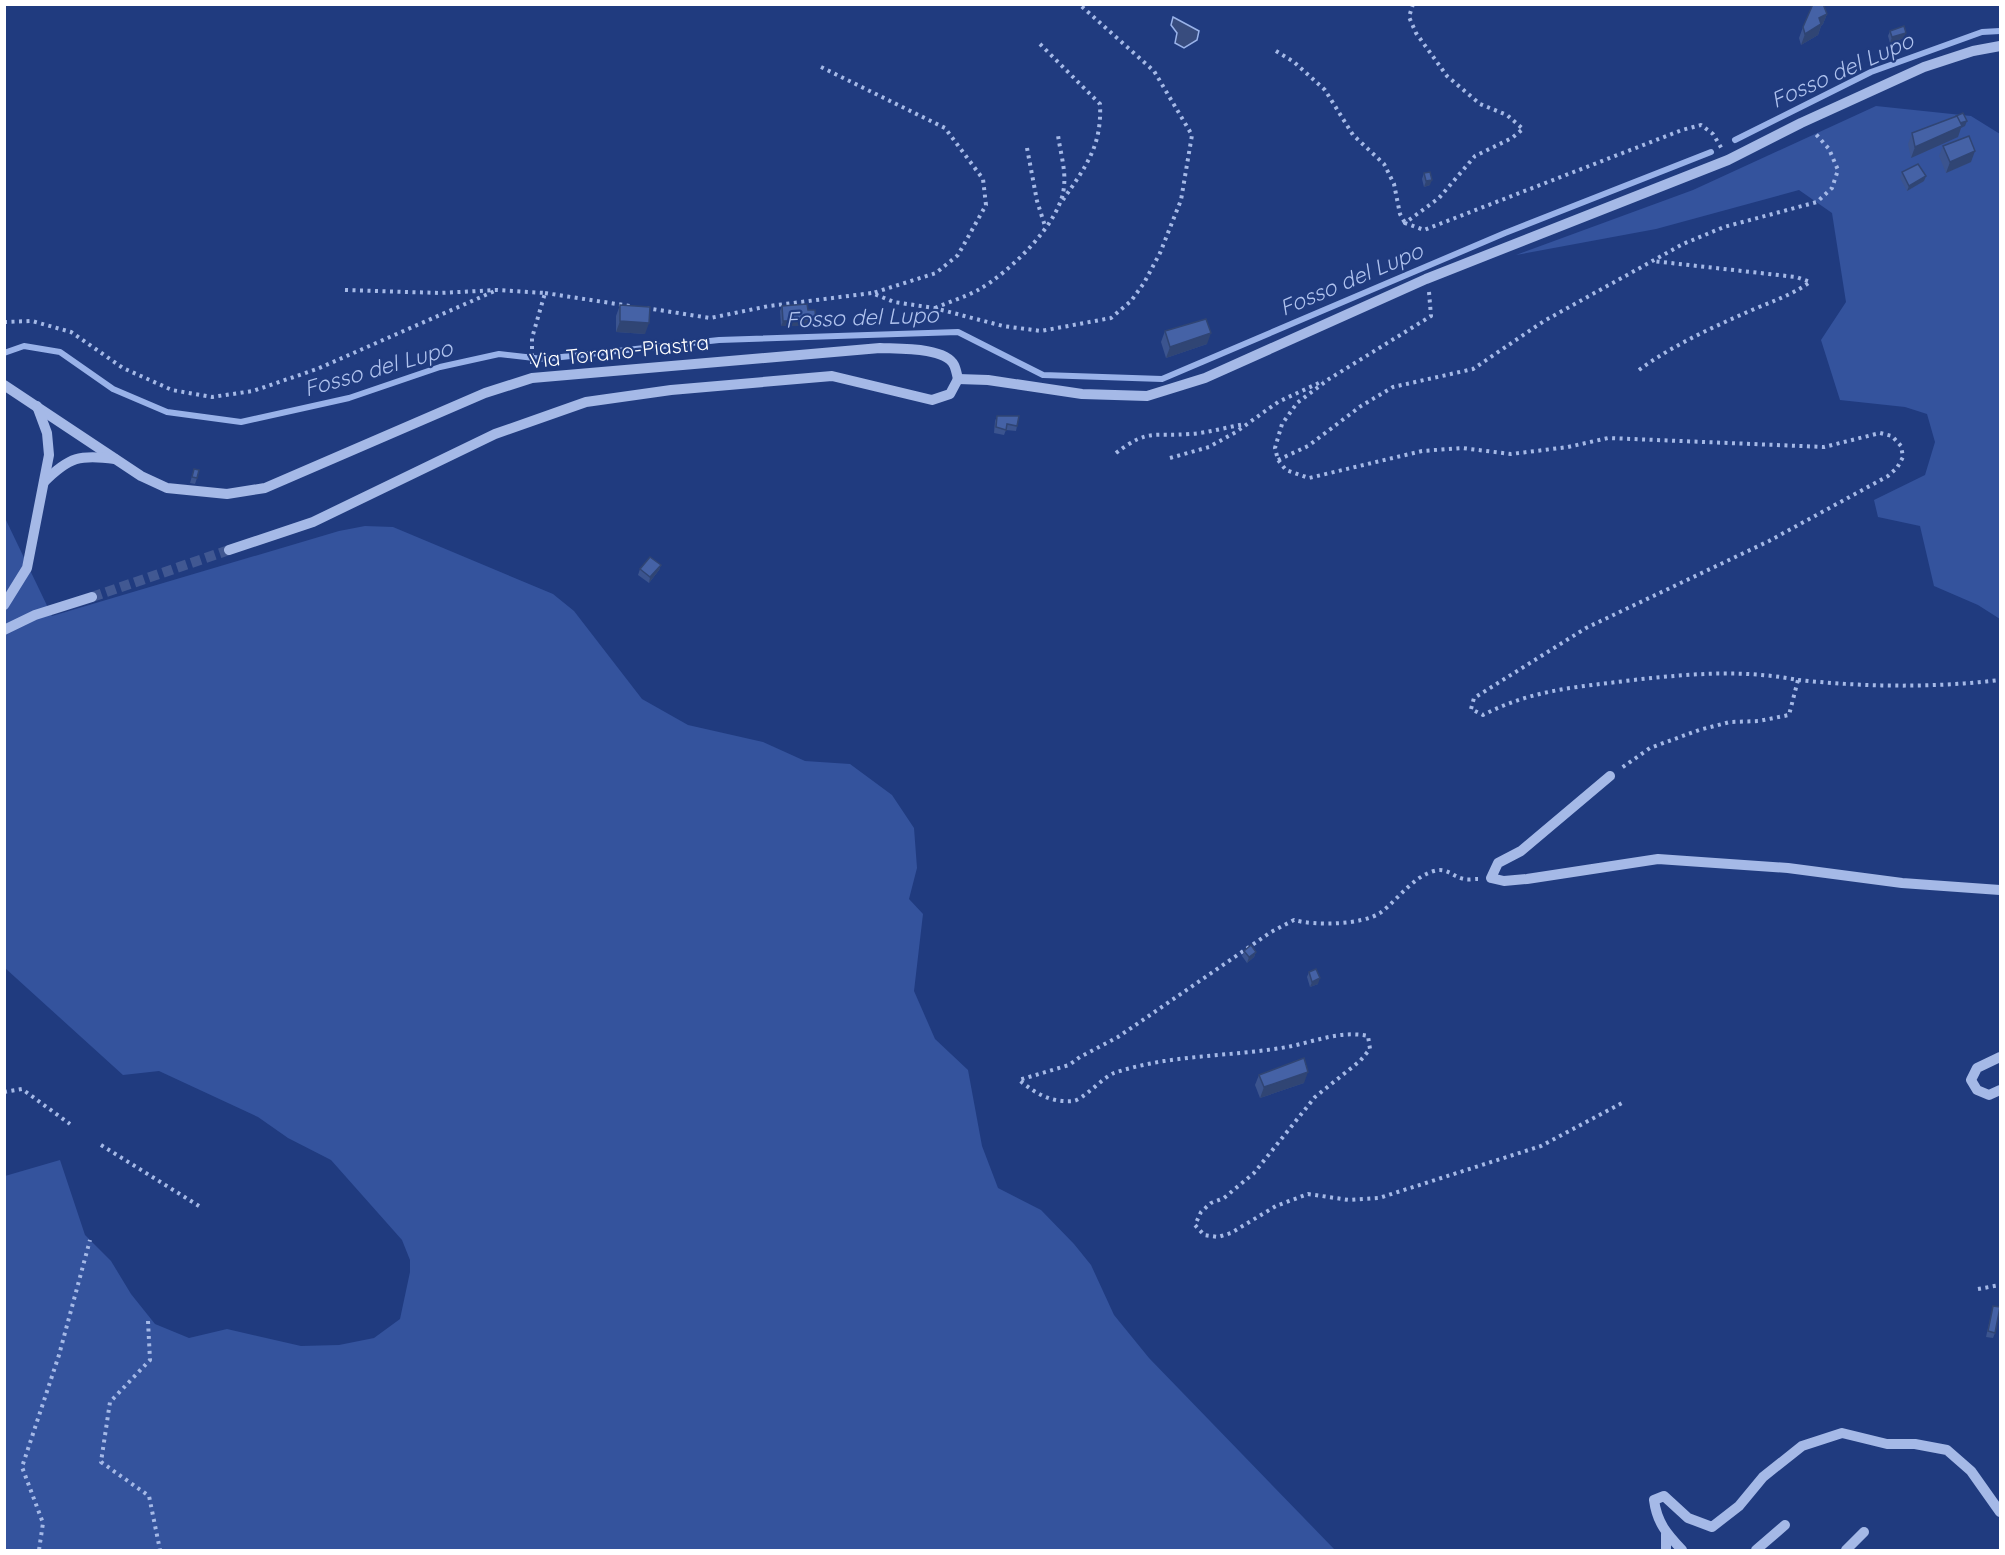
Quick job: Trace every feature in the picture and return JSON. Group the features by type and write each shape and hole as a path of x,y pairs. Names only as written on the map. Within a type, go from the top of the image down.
{"street":[{"path":"229,550 313,522 495,434 586,402 671,390 832,376 932,400 950,394 958,379 988,380 1082,394 1147,396 1205,378 1426,279 1728,160 1801,123 1924,67 1973,51 2001,46"},
{"name":"Via Torano-Piastra","path":"10,388 141,476 168,488 226,494 265,488 485,393 532,378 880,348 918,350 943,356 954,363 958,379"},
{"path":"4,605 27,568 49,455 47,433 37,406"},
{"name":"Via Torano-Piastra","path":"44,482 63,463 87,455 118,460"},
{"path":"4,630 34,615 93,597"},
{"path":"1610,776 1521,851 1498,863 1491,878 1504,881 1527,879 1658,859 1788,868 1902,883 2001,890"},
{"path":"2001,1056 1977,1068 1971,1080 1977,1090 1989,1095 2001,1090"},
{"path":"1682,1551 1666,1534 1656,1516 1654,1500 1664,1496 1688,1518 1712,1527 1739,1506 1763,1477 1802,1446 1842,1433 1887,1444 1915,1444 1947,1450 1971,1471 2001,1512"},
{"path":"1756,1551 1785,1525"},
{"path":"1846,1551 1864,1532"},
{"path":"1665,1551 1666,1534"}],"path":[{"path":"872,293 894,302 934,308 1003,326 1041,330 1111,318 1137,292 1160,253 1181,200 1192,135 1154,71 1079,4"},
{"path":"1405,223 1439,198 1475,156 1512,138 1523,129 1507,115 1480,104 1447,76 1416,33 1409,17 1413,4"},
{"path":"934,308 978,290 1019,259 1045,227 1088,163 1098,143 1100,104 1040,44"},
{"path":"1276,51 1294,62 1325,90 1353,135 1384,164 1394,184 1400,214 1405,223 1424,230 1682,130 1701,125 1713,134 1728,160"},
{"path":"345,290 440,293 497,290 545,293 710,318 769,306 872,293 936,273 958,255 986,205 983,179 945,128 821,67"},
{"path":"1278,460 1308,446 1361,406 1393,387 1473,369 1544,321 1683,244 1724,227 1817,202 1832,188 1838,170 1829,149 1816,134 1801,123"},
{"path":"1058,135 1065,184 1061,203"},
{"path":"1027,148 1037,201 1045,227"},
{"path":"1639,370 1665,351 1752,310 1790,296 1810,282 1796,277 1652,261"},
{"path":"1426,279 1431,299 1431,316 1329,379 1297,403 1282,424 1275,448 1278,460 1286,470 1309,478 1422,451 1462,448 1510,454 1568,447 1608,438 1783,448 1824,447 1880,433 1892,436 1900,446 1903,457 1897,468 1888,476 1769,541 1586,628 1474,698 1471,710 1482,715 1501,705 1563,687 1691,673 1769,674 1798,680 1844,684 1943,685 2001,680"},
{"path":"4,322 32,321 71,332 123,368 172,390 212,397 253,390 317,369 497,290"},
{"path":"532,368 531,346 545,293"},
{"path":"1170,458 1209,447 1278,402 1329,379"},
{"path":"1116,453 1134,439 1160,433 1190,435 1249,423"},
{"path":"1610,776 1650,748 1699,730 1730,722 1789,715 1798,680"},
{"path":"1491,878 1463,879 1452,872 1437,870 1417,878 1378,914 1354,921 1310,925 1294,920 1262,938 1118,1037 1069,1065 1019,1080 1033,1092 1053,1100 1076,1101 1113,1074 1198,1056 1286,1047 1354,1033 1368,1036 1370,1049 1360,1061 1315,1097 1254,1173 1201,1212 1195,1225 1204,1235 1218,1237 1231,1233 1276,1206 1308,1194 1349,1200 1379,1198 1541,1146 1622,1103"},
{"path":"4,1092 22,1089 70,1124"},
{"path":"101,1145 199,1206"},
{"path":"39,1551 43,1523 22,1467 59,1355 90,1240"},
{"path":"1978,1289 2001,1285"},
{"path":"148,1321 150,1360 110,1402 101,1462 149,1496 160,1551"}],"shaded area":[{"path":"1173,17 1199,31 1197,40 1184,48 1175,43 1177,33 1171,25"},
{"path":"1876,106 1971,116 2000,134 2000,619 1978,605 1934,586 1920,526 1878,517 1874,500 1925,475 1935,442 1927,414 1905,407 1840,400 1821,340 1846,302 1832,213 1799,190 1656,229 1516,255 1693,190"},
{"path":"4,516 52,616 339,531 365,526 393,527 553,594 574,611 642,699 688,725 763,742 805,761 850,764 892,795 914,828 917,868 909,899 923,914 914,991 935,1039 968,1070 982,1146 998,1188 1041,1210 1074,1244 1091,1265 1114,1315 1149,1358 1335,1550 5,1550 5,1176 60,1160 85,1235 111,1261 131,1294 155,1324 189,1338 227,1329 301,1346 339,1345 374,1338 400,1319 410,1272 410,1260 402,1240 331,1160 288,1138 258,1117 159,1071 123,1075 5,968"}],"building":[{"path":"1813,4 1823,4 1827,14 1819,18 1821,24 1805,34 1803,27"},
{"path":"1904,26 1906,33 1892,37 1890,31"},
{"path":"1963,113 1967,121 1960,123 1956,116"},
{"path":"1957,116 1962,126 1915,147 1912,133"},
{"path":"1969,136 1975,151 1950,162 1943,146"},
{"path":"1918,164 1926,176 1909,186 1902,172"},
{"path":"1430,172 1432,180 1426,181 1424,173"},
{"path":"807,304 808,310 815,310 816,320 783,321 782,306"},
{"path":"620,305 650,307 649,323 620,321"},
{"path":"1206,319 1211,333 1170,347 1165,331"},
{"path":"997,416 1019,416 1017,426 1007,424 1006,430 996,427"},
{"path":"194,469 199,470 197,478 192,477"},
{"path":"650,557 661,565 650,577 640,569"},
{"path":"1251,945 1256,952 1249,957 1244,951"},
{"path":"1316,969 1320,978 1312,982 1309,972"},
{"path":"1304,1058 1308,1072 1264,1087 1259,1075"},
{"path":"1993,1306 2000,1307 1995,1333 1988,1331"}],"waterway":[{"name":"Fosso del Lupo","path":"1735,140 1871,72 1982,32 2000,31"},
{"name":"Fosso del Lupo","path":"4,353 24,346 60,352 113,389 167,412 241,422 349,398 440,367 499,354 543,359 719,340 958,332 1043,375 1162,379 1505,233 1711,152"}],"tunnel":[{"path":"92,597 229,550"}]}
